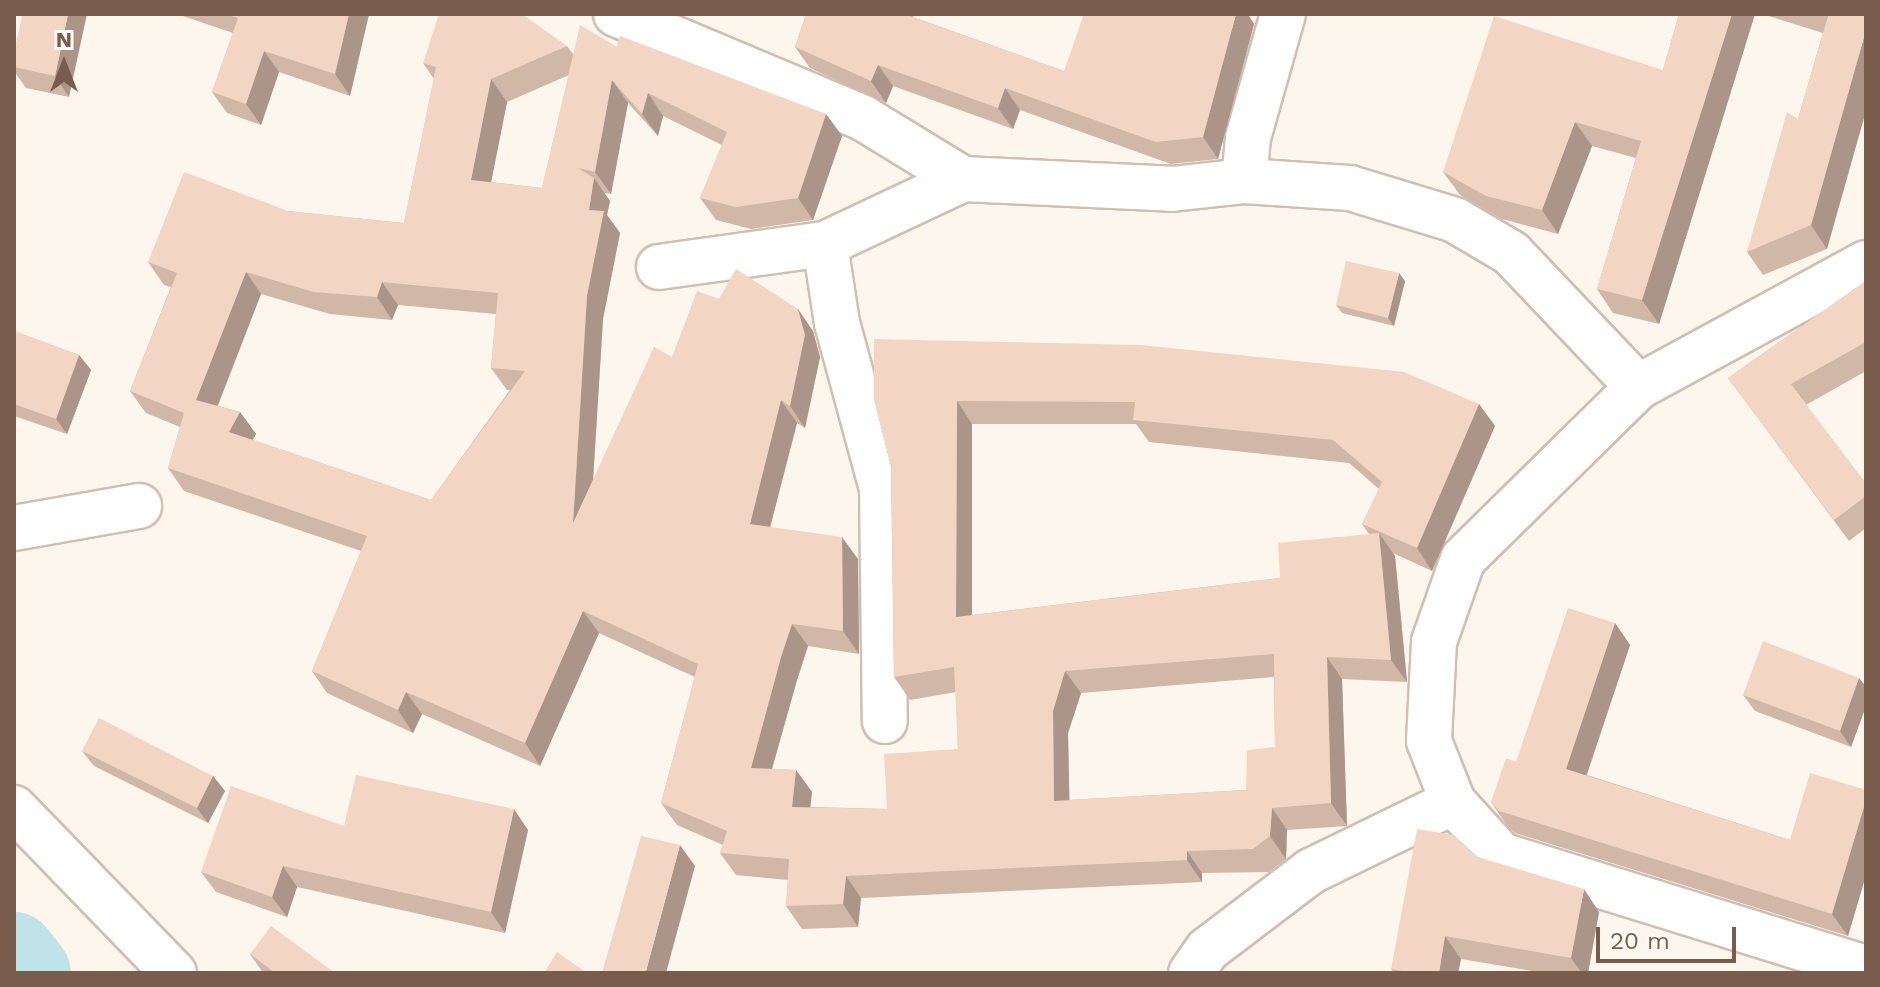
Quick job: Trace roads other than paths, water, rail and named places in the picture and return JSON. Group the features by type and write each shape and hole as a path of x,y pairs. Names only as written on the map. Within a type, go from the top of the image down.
{"street":[{"path":"616,14 863,118 963,179"},
{"path":"1244,181 1248,138 1283,14"},
{"path":"659,267 825,244 963,179 1172,189 1244,181 1350,188 1455,220 1511,253 1638,387"},
{"path":"825,244 837,323 882,489 885,721"},
{"path":"1866,263 1638,387 1463,559 1434,642 1429,741 1453,802 1501,855 1866,968"},
{"path":"14,528 139,506"},
{"path":"1191,973 1207,950 1311,871 1453,802"},
{"path":"14,808 174,973"}],"waterway":[{"path":"14,954 29,973"}]}
